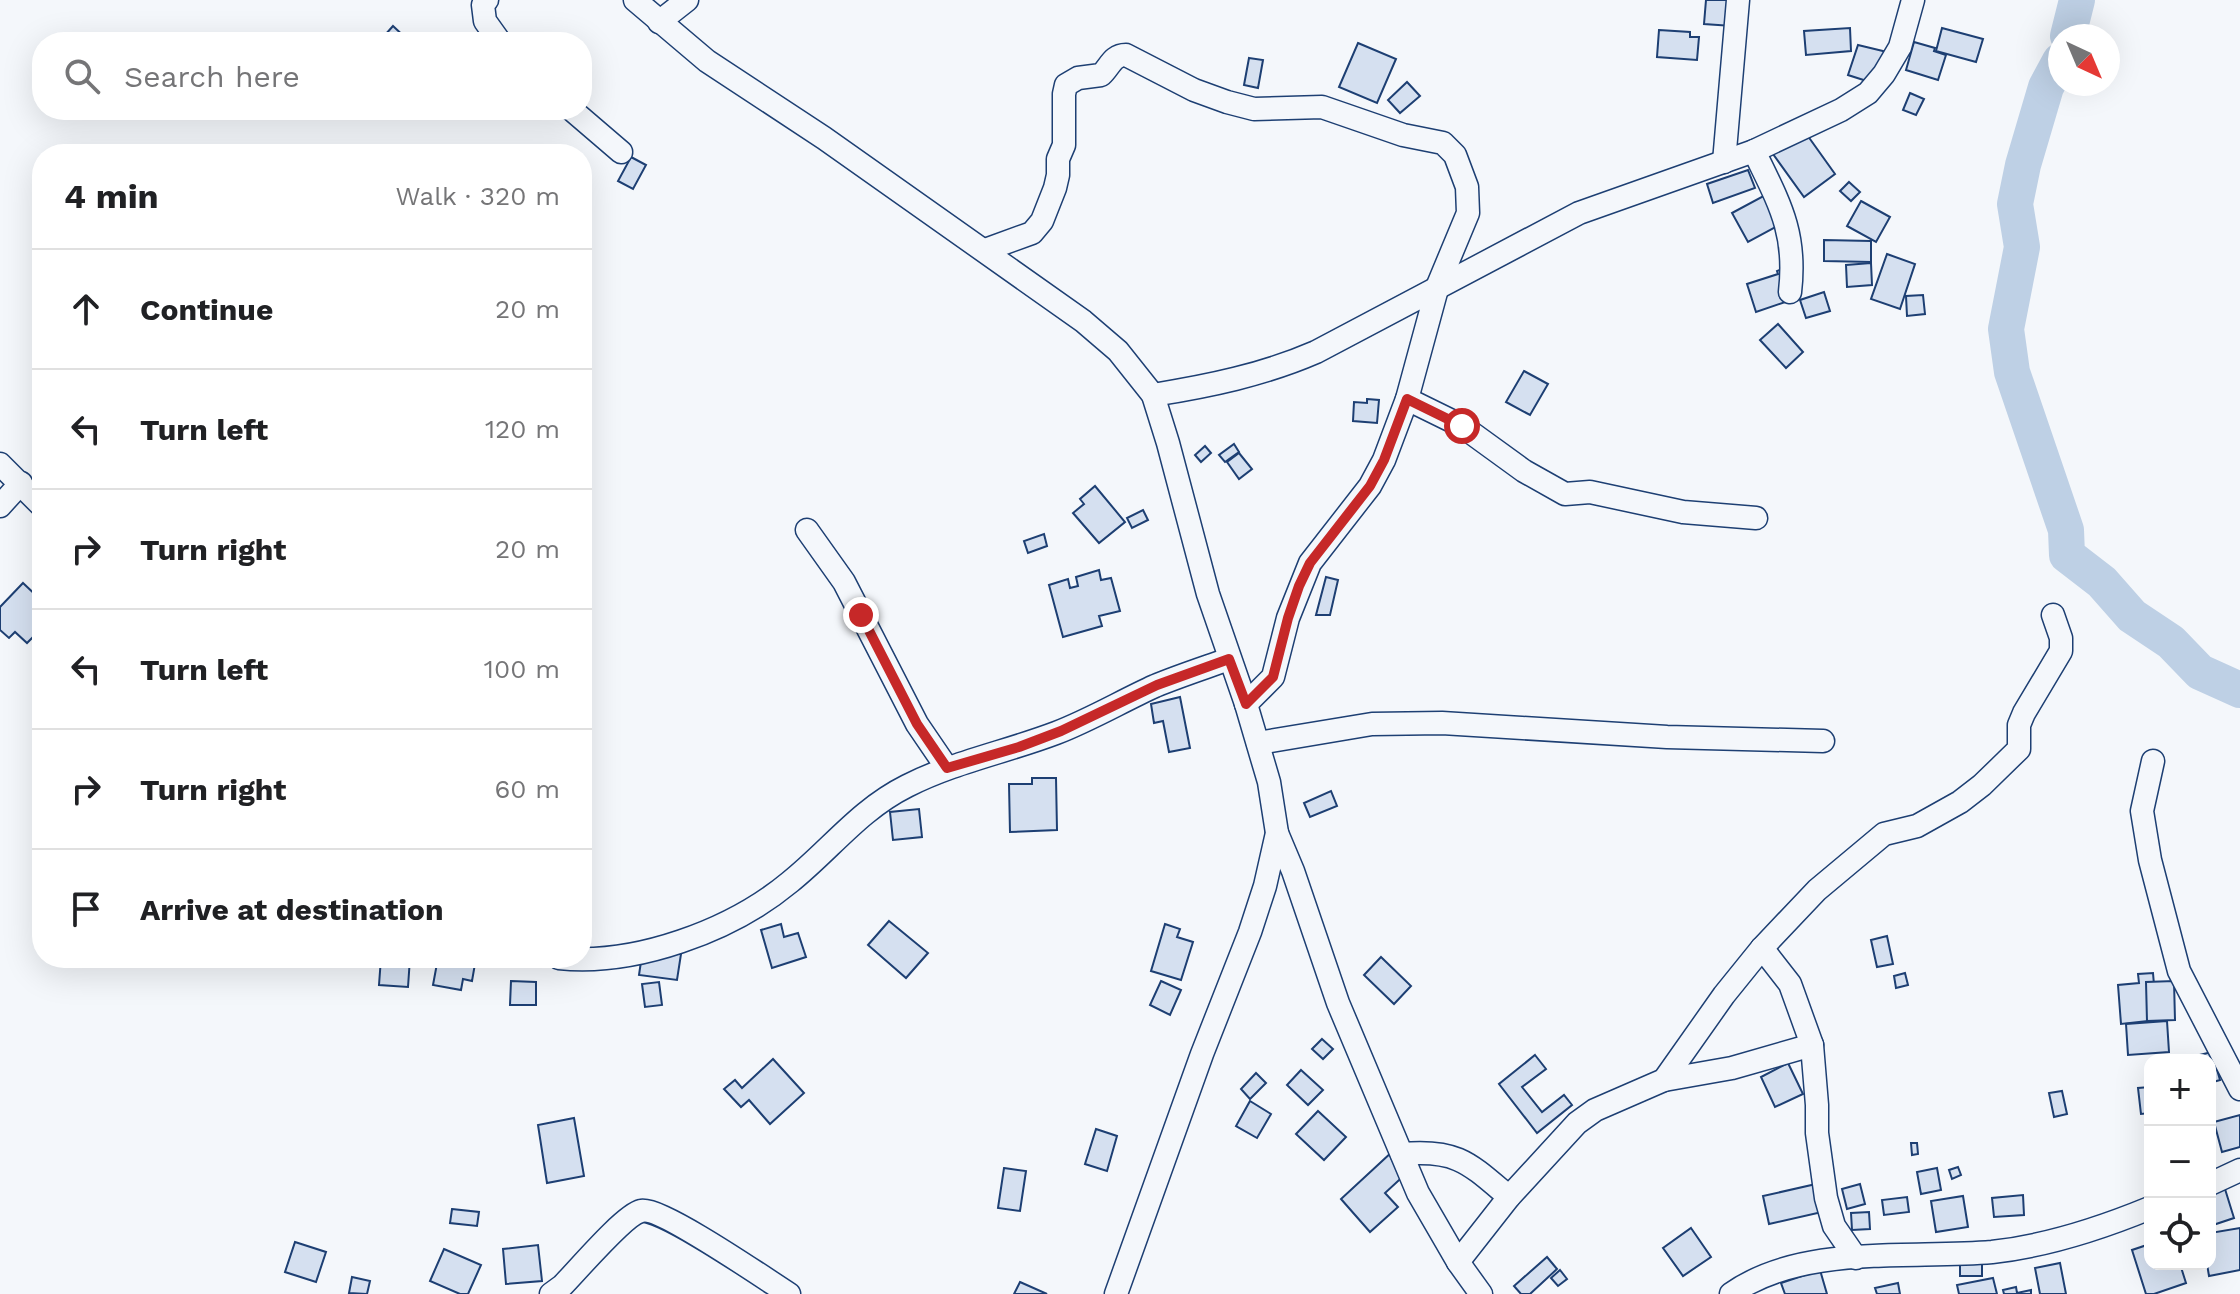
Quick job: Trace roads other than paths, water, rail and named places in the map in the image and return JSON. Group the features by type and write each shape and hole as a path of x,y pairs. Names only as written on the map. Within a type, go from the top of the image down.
{"street":[{"path":"487,0 483,5 485,21 493,32"},
{"path":"635,0 707,61 985,250 1083,321 1118,351 1153,395 1208,594 1258,743 1269,782 1277,833 1338,1003 1418,1193 1458,1262 1481,1294"},
{"path":"659,22 687,0"},
{"path":"1724,162 1738,0"},
{"path":"1153,395 1232,381 1278,368 1344,338 1438,285 1579,213 1754,151 1841,110 1868,93 1884,74 1900,47 1913,0"},
{"path":"985,250 1032,233 1042,221 1055,188 1058,159 1064,145 1066,85 1078,78 1101,75 1113,59 1126,55 1194,90 1227,102 1254,109 1322,107 1403,135 1443,143 1455,155 1467,187 1468,213 1438,285 1407,399 1384,460 1370,486 1310,563 1288,618 1273,677 1246,704"},
{"path":"584,120 621,152"},
{"path":"1754,151 1789,230 1793,268 1790,292"},
{"path":"1407,399 1462,426 1524,471 1565,494 1590,492 1683,512 1756,518"},
{"path":"0,464 32,495"},
{"path":"0,506 21,483"},
{"path":"807,530 844,582 917,724 947,768"},
{"path":"1664,1080 1724,995 1762,948 1817,890 1884,834 1917,826 1947,810 1982,785 2019,749 2019,725 2024,713 2061,651 2061,638 2053,615"},
{"path":"592,960 639,952 699,935 745,913 790,882 866,810 906,786 947,768 1061,731 1157,685 1229,659"},
{"path":"1258,743 1372,724 1442,723 1667,737 1823,741"},
{"path":"2153,761 2142,811 2150,860 2175,957 2179,971 2240,1089"},
{"path":"1116,1294 1250,932 1277,833"},
{"path":"1762,948 1790,984 1812,1045 1817,1133 1826,1198 1834,1226 1856,1258"},
{"path":"1458,1262 1509,1197 1577,1123 1595,1110 1664,1080 1732,1068 1812,1045"},
{"path":"1402,1154 1436,1152 1463,1160 1509,1197"},
{"path":"2216,1181 2240,1170"},
{"path":"551,1294 625,1221 638,1211 650,1210 789,1294"},
{"path":"1731,1294 1742,1286 1793,1267 1856,1258 1994,1251 2074,1236 2144,1210"}],"waterway":[{"path":"2071,24 2077,0"},
{"path":"2048,83 2023,165 2015,204 2022,247 2006,329 2012,372 2066,530 2067,555 2102,582 2132,616 2171,642 2200,672 2240,690"}]}
